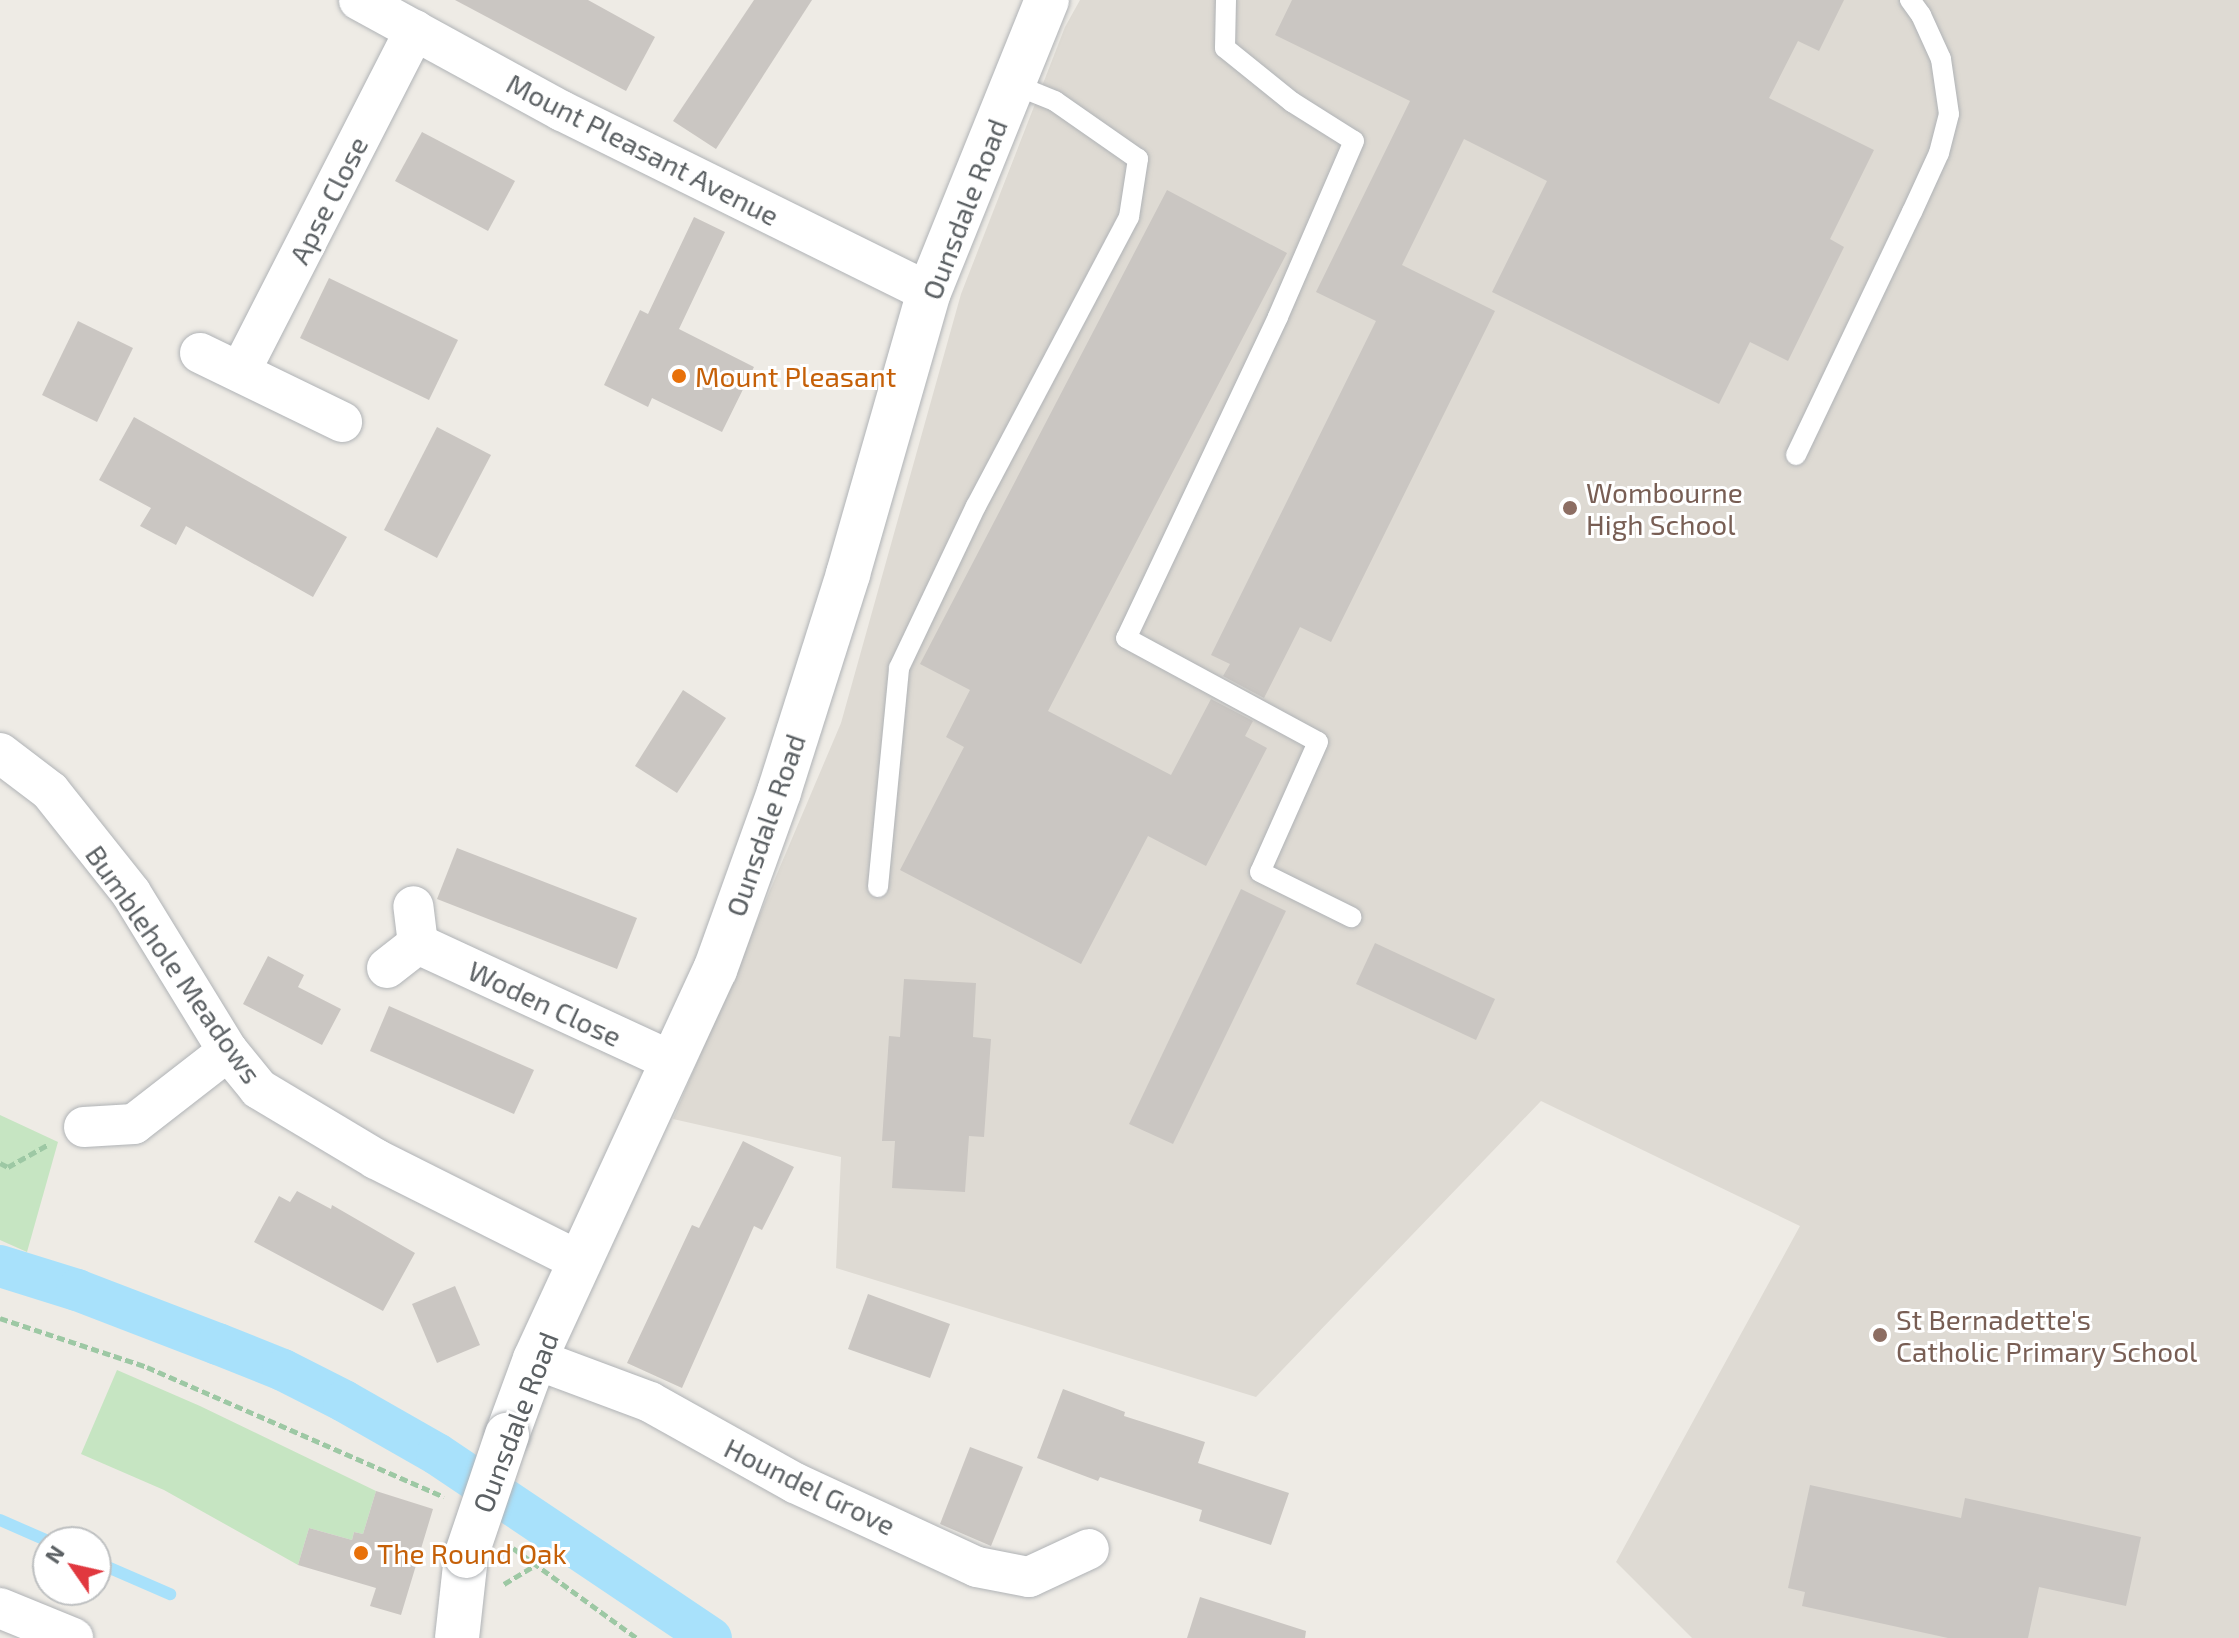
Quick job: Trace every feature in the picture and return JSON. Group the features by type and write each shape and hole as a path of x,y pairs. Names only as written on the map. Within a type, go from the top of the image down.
{"street":[{"name":"Mount Pleasant Avenue","path":"359,0 562,111 929,292"},
{"name":"Ounsdale Road","path":"457,1638 466,1556 507,1435 535,1359 715,970 779,792 848,574 929,292 1047,0"},
{"name":"Apse Close","path":"241,370 415,30"},
{"path":"200,353 241,370 342,422"},
{"name":"Bumblehole Meadows","path":"0,753 50,791 131,893 228,1051 259,1089 376,1159 579,1261"},
{"name":"Woden Close","path":"387,968 415,925 673,1062"},
{"path":"84,1127 134,1124 228,1051"},
{"name":"Houndel Grove","path":"535,1359 650,1402 795,1483 977,1567 1029,1577 1089,1549"},
{"path":"0,1608 73,1638"}],"lane":[{"path":"1226,0 1225,48 1292,102 1354,141 1278,317 1126,638 1318,742 1260,872 1351,917"},
{"path":"1796,455 1939,153 1949,114 1941,59 1921,15 1910,0"},
{"path":"878,887 899,668 976,506 1129,217 1138,159 1055,101 1013,84"}],"path":[{"path":"0,1163 8,1167 84,1127"},
{"path":"0,1318 147,1367 434,1490 447,1499"},
{"path":"511,1546 637,1638"}],"shaded area":[{"name":"Wombourne High School","path":"1080,0 2239,0 2239,1638 1692,1638 1616,1562 1800,1226 1541,1101 1256,1397 836,1268 841,1157 673,1119 841,723 961,294 1065,27"}],"green space":[{"path":"0,1115 58,1142 27,1252 0,1240"},
{"path":"117,1370 200,1406 376,1491 363,1534 354,1532 352,1540 309,1528 298,1565 164,1490 81,1454"}],"building":[{"path":"455,0 588,0 655,37 626,91"},
{"path":"754,0 812,0 716,149 673,121"},
{"path":"1292,0 1844,0 1819,51 1798,41 1769,98 1874,150 1830,239 1844,247 1788,361 1750,342 1719,404 1492,292 1547,181 1464,139 1402,265 1495,311 1331,642 1300,627 1264,698 1223,676 1230,664 1211,655 1376,321 1316,292 1410,101 1275,35"},
{"path":"422,132 515,181 488,231 395,181"},
{"path":"1167,190 1287,253 1048,711 1171,775 1211,699 1253,721 1245,736 1267,748 1206,866 1148,836 1081,964 900,870 964,747 946,737 970,690 920,664"},
{"name":"Mount Pleasant","path":"694,217 725,232 679,329 754,367 722,432 652,398 648,407 604,385 640,310 648,314"},
{"path":"329,278 458,340 429,400 300,338"},
{"path":"78,321 133,348 97,422 42,395"},
{"path":"134,417 347,537 313,597 186,526 176,545 140,526 151,508 99,480"},
{"path":"437,427 491,455 437,558 384,530"},
{"path":"683,690 726,718 677,793 635,766"},
{"path":"457,848 637,918 617,969 437,899"},
{"path":"1241,889 1286,911 1173,1144 1129,1124"},
{"path":"1375,943 1495,999 1476,1040 1356,984"},
{"path":"268,956 304,975 298,987 341,1009 322,1045 243,1004"},
{"path":"904,979 976,983 973,1037 991,1039 984,1137 969,1136 965,1192 892,1188 895,1141 882,1141 889,1036 900,1037"},
{"path":"389,1006 534,1070 514,1114 370,1051"},
{"path":"743,1141 794,1167 762,1230 754,1226 682,1388 627,1363 692,1225 699,1228"},
{"path":"297,1191 331,1209 332,1205 415,1253 383,1311 254,1242 279,1196 290,1202"},
{"path":"455,1286 480,1345 437,1363 412,1304"},
{"path":"868,1294 950,1324 930,1378 848,1349"},
{"path":"1063,1389 1125,1412 1124,1416 1205,1442 1198,1463 1289,1493 1271,1545 1199,1521 1202,1510 1100,1477 1098,1481 1037,1458"},
{"path":"970,1447 1023,1467 991,1546 940,1524"},
{"path":"1810,1485 1961,1518 1965,1498 2141,1537 2126,1606 2039,1587 2028,1638 1948,1638 1802,1606 1805,1592 1788,1588"},
{"name":"The Round Oak","path":"376,1491 433,1509 401,1615 370,1606 376,1588 298,1565 309,1528 352,1540 354,1532 363,1534"},
{"path":"1200,1597 1306,1631 1305,1638 1187,1638"}],"waterway":[{"path":"0,1266 77,1290 218,1344 283,1370 344,1401 437,1454 711,1638"},
{"path":"0,1520 32,1534"},
{"path":"112,1569 170,1594"}],"place":[{"name":"Mount Pleasant","path":"679,376"},
{"name":"Wombourne High School","path":"1570,508"},
{"name":"St Bernadette's Catholic Primary School","path":"1880,1335"},
{"name":"The Round Oak","path":"361,1553"}]}
